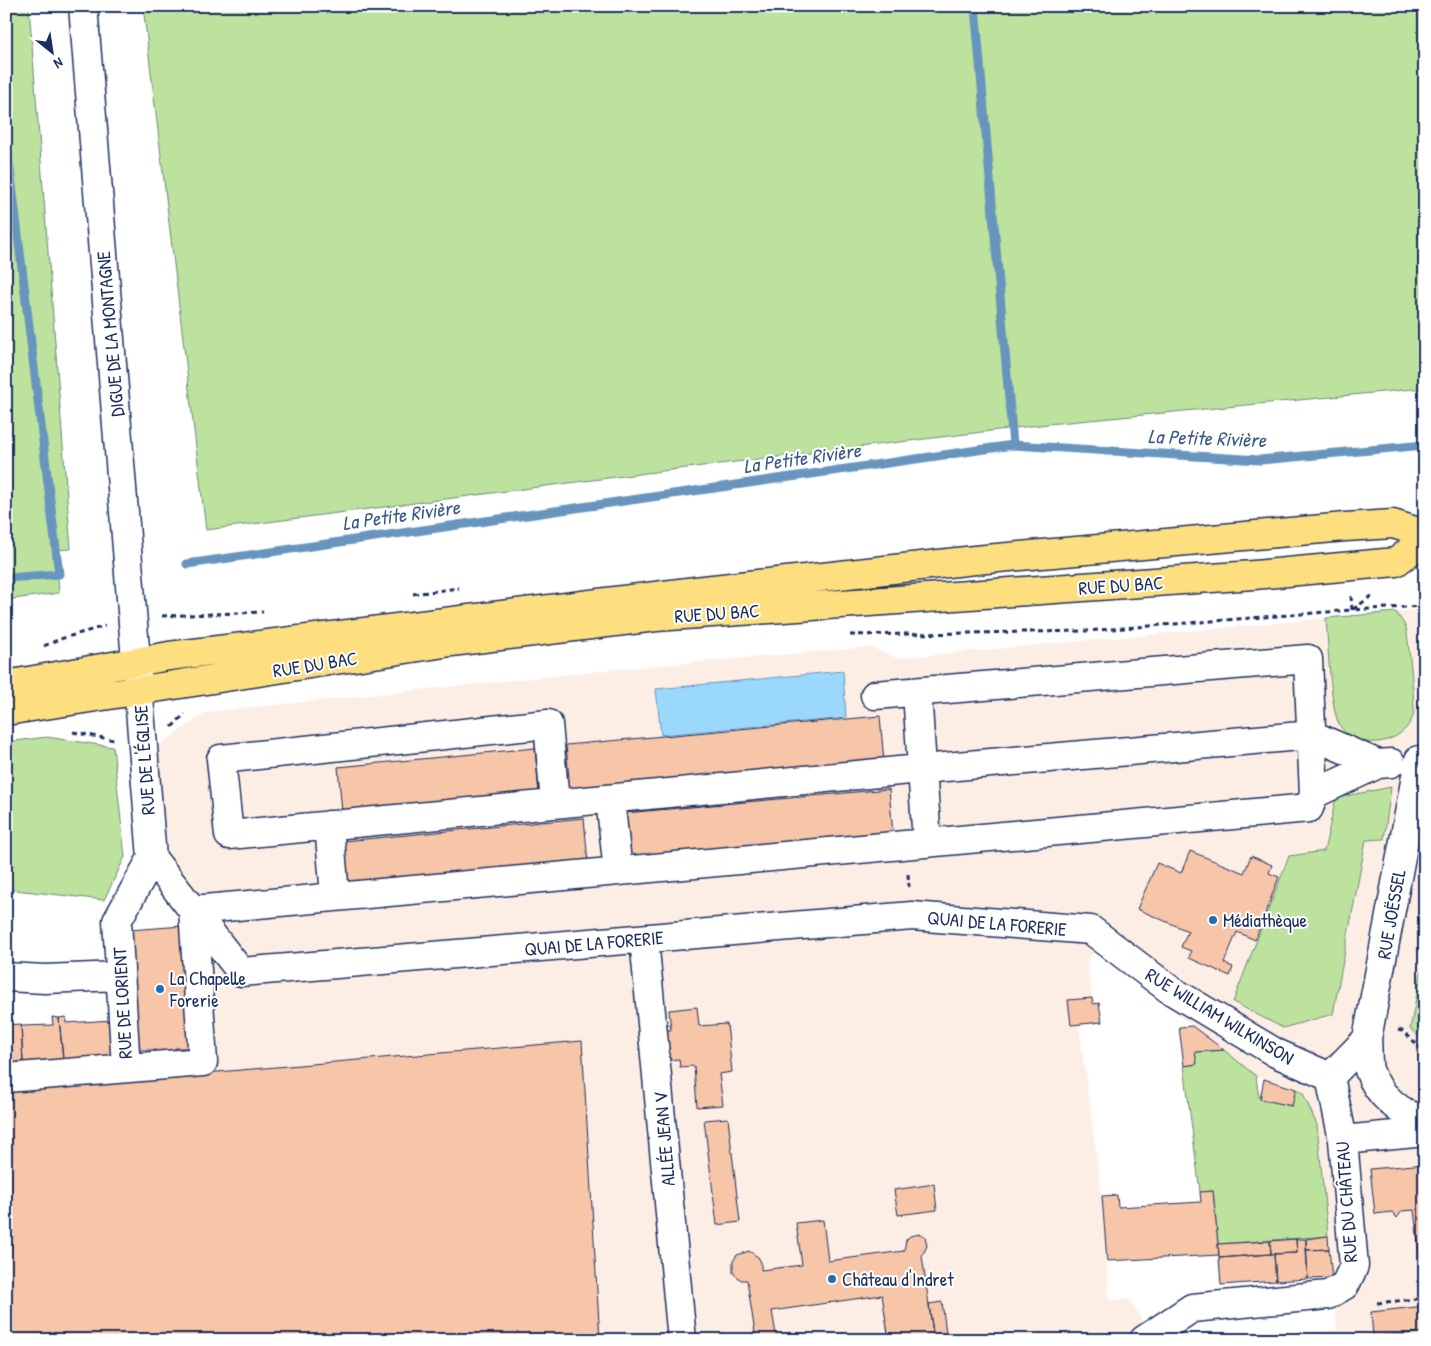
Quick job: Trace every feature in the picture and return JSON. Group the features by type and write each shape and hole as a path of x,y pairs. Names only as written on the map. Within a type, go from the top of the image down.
{"main road":[{"name":"RUE DU BAC","path":"6,685 136,662 521,612 974,560 1393,524 1425,534"},
{"name":"RUE DU BAC","path":"6,711 451,642 578,626 666,617 1254,575 1396,562 1425,540"}],"street":[{"name":"DIGUE DE LA MONTAGNE","path":"83,6 136,662"},
{"path":"126,1068 203,1062 193,910 1309,808 1314,794 1308,658 875,695"},
{"name":"RUE DE L'ÉGLISE","path":"136,662 152,858"},
{"path":"916,692 927,843"},
{"path":"555,803 548,724 221,759 229,835 922,769 1312,735 1378,764"},
{"path":"1314,794 1378,764 1422,758"},
{"name":"RUE JOËSSEL","path":"1422,758 1367,1038 1369,1070 1385,1098 1415,1119 1425,1121"},
{"path":"610,799 618,871"},
{"path":"329,825 335,896"},
{"name":"QUAI DE LA FORERIE","path":"152,858 241,972 912,916 1091,930"},
{"name":"RUE DE LORIENT","path":"6,1078 126,1068 117,921 152,858"},
{"name":"RUE WILLIAM WILKINSON","path":"1091,930 1169,989 1276,1053 1330,1077"},
{"name":"ALLÉE JEAN V","path":"644,939 682,1340"},
{"path":"6,978 45,980 120,976"},
{"path":"1330,1077 1367,1038"},
{"name":"RUE DU CHÂTEAU","path":"1148,1337 1192,1308 1328,1295 1346,1285 1354,1266 1343,1140 1330,1077"},
{"path":"1343,1140 1425,1132"}],"path":[{"path":"1352,610 1380,590"},
{"path":"845,636 1086,631 1425,606"},
{"path":"42,647 60,639 133,618 193,613 267,612"},
{"path":"65,730 118,741 143,740"},
{"path":"1377,1303 1425,1298"}],"shaded area":[{"path":"1425,609 1425,1340 1202,1340 1337,1330 1317,1125 1303,1093 1256,1076 1096,950 1087,960 1093,1003 1099,1003 1102,1022 1079,1026 1102,1196 1109,1300 1129,1299 1155,1340 6,1340 215,1072 209,994 165,855 158,746 207,712 628,668 871,647 897,658"}],"green space":[{"path":"6,6 29,6 71,549 56,550 59,593 6,600"},
{"path":"143,6 1425,6 1425,388 1048,424 662,471 206,530"},
{"path":"1396,612 1406,628 1414,712 1410,723 1402,732 1380,742 1368,742 1357,739 1347,733 1339,724 1336,716 1331,689 1326,618"},
{"path":"47,737 113,747 125,857 104,900 6,889 6,742"},
{"path":"1391,787 1384,839 1366,840 1333,1014 1283,1028 1233,1002 1289,856 1324,851 1336,798"},
{"path":"1425,952 1425,1042 1410,1029"},
{"path":"1224,1050 1256,1076 1259,1098 1291,1106 1296,1089 1303,1093 1317,1125 1328,1236 1218,1244 1213,1191 1200,1192 1184,1066 1196,1064 1195,1052"}],"water":[{"path":"843,671 846,718 661,735 656,689"}],"building":[{"path":"880,716 884,762 570,790 566,745"},
{"path":"535,748 539,793 342,812 338,767"},
{"path":"889,789 893,834 629,858 625,813"},
{"path":"584,818 588,863 349,886 344,841"},
{"name":"Médiathèque","path":"1190,851 1244,873 1251,856 1272,865 1269,873 1279,877 1255,940 1237,932 1224,963 1233,967 1230,976 1189,958 1191,951 1181,947 1188,931 1137,909 1157,863 1181,873"},
{"name":"La Chapelle Forerie","path":"183,926 190,1048 175,1048 175,1053 157,1054 156,1050 137,1050 129,930"},
{"path":"1092,998 1093,1004 1099,1003 1102,1022 1071,1025 1068,1000"},
{"path":"697,1007 699,1026 727,1024 732,1072 719,1074 723,1105 697,1107 694,1066 680,1067 679,1059 669,1060 667,1030 671,1030 669,1010"},
{"path":"52,1017 59,1018 63,1059 23,1062 21,1026 53,1025"},
{"path":"66,1017 66,1023 112,1020 115,1056 63,1059 59,1018"},
{"path":"21,1024 23,1062 6,1063 6,1025"},
{"path":"1192,1026 1224,1050 1195,1052 1197,1064 1184,1066 1179,1027"},
{"path":"582,1041 600,1340 6,1340 6,1090"},
{"path":"1264,1079 1296,1089 1292,1106 1260,1099"},
{"path":"728,1118 740,1222 717,1225 704,1120"},
{"path":"1425,1164 1424,1292 1414,1210 1402,1211 1397,1218 1392,1212 1375,1214 1370,1169"},
{"path":"934,1184 937,1210 898,1215 894,1190"},
{"path":"1213,1191 1219,1255 1107,1261 1102,1196 1117,1195 1118,1207 1201,1202 1200,1192"},
{"name":"Château d'Indret","path":"823,1220 828,1261 904,1251 906,1240 910,1236 920,1234 925,1236 927,1246 922,1256 934,1340 889,1340 882,1295 772,1311 777,1340 756,1340 747,1280 741,1280 733,1273 733,1261 737,1255 749,1251 758,1257 761,1262 761,1270 802,1265 796,1223"},
{"path":"1328,1236 1329,1249 1306,1250 1306,1239"},
{"path":"1296,1239 1297,1253 1271,1254 1270,1241"},
{"path":"1296,1239 1306,1239 1308,1279 1276,1281 1274,1254 1297,1253"},
{"path":"1270,1241 1271,1254 1219,1258 1218,1244"},
{"path":"1329,1249 1332,1278 1308,1279 1306,1250"},
{"path":"1274,1254 1276,1281 1221,1285 1219,1258"},
{"path":"942,1302 947,1340 934,1340 929,1304"},
{"path":"1425,1306 1425,1332 1373,1337 1371,1312"}],"waterway":[{"path":"975,6 1013,445"},
{"path":"6,136 59,574 6,578"},
{"name":"La Petite Rivière","path":"187,564 1013,445 1260,460 1425,445"}],"place":[{"name":"Médiathèque","path":"1213,920"},
{"name":"La Chapelle Forerie","path":"160,989"},
{"name":"Château d'Indret","path":"832,1279"}]}
